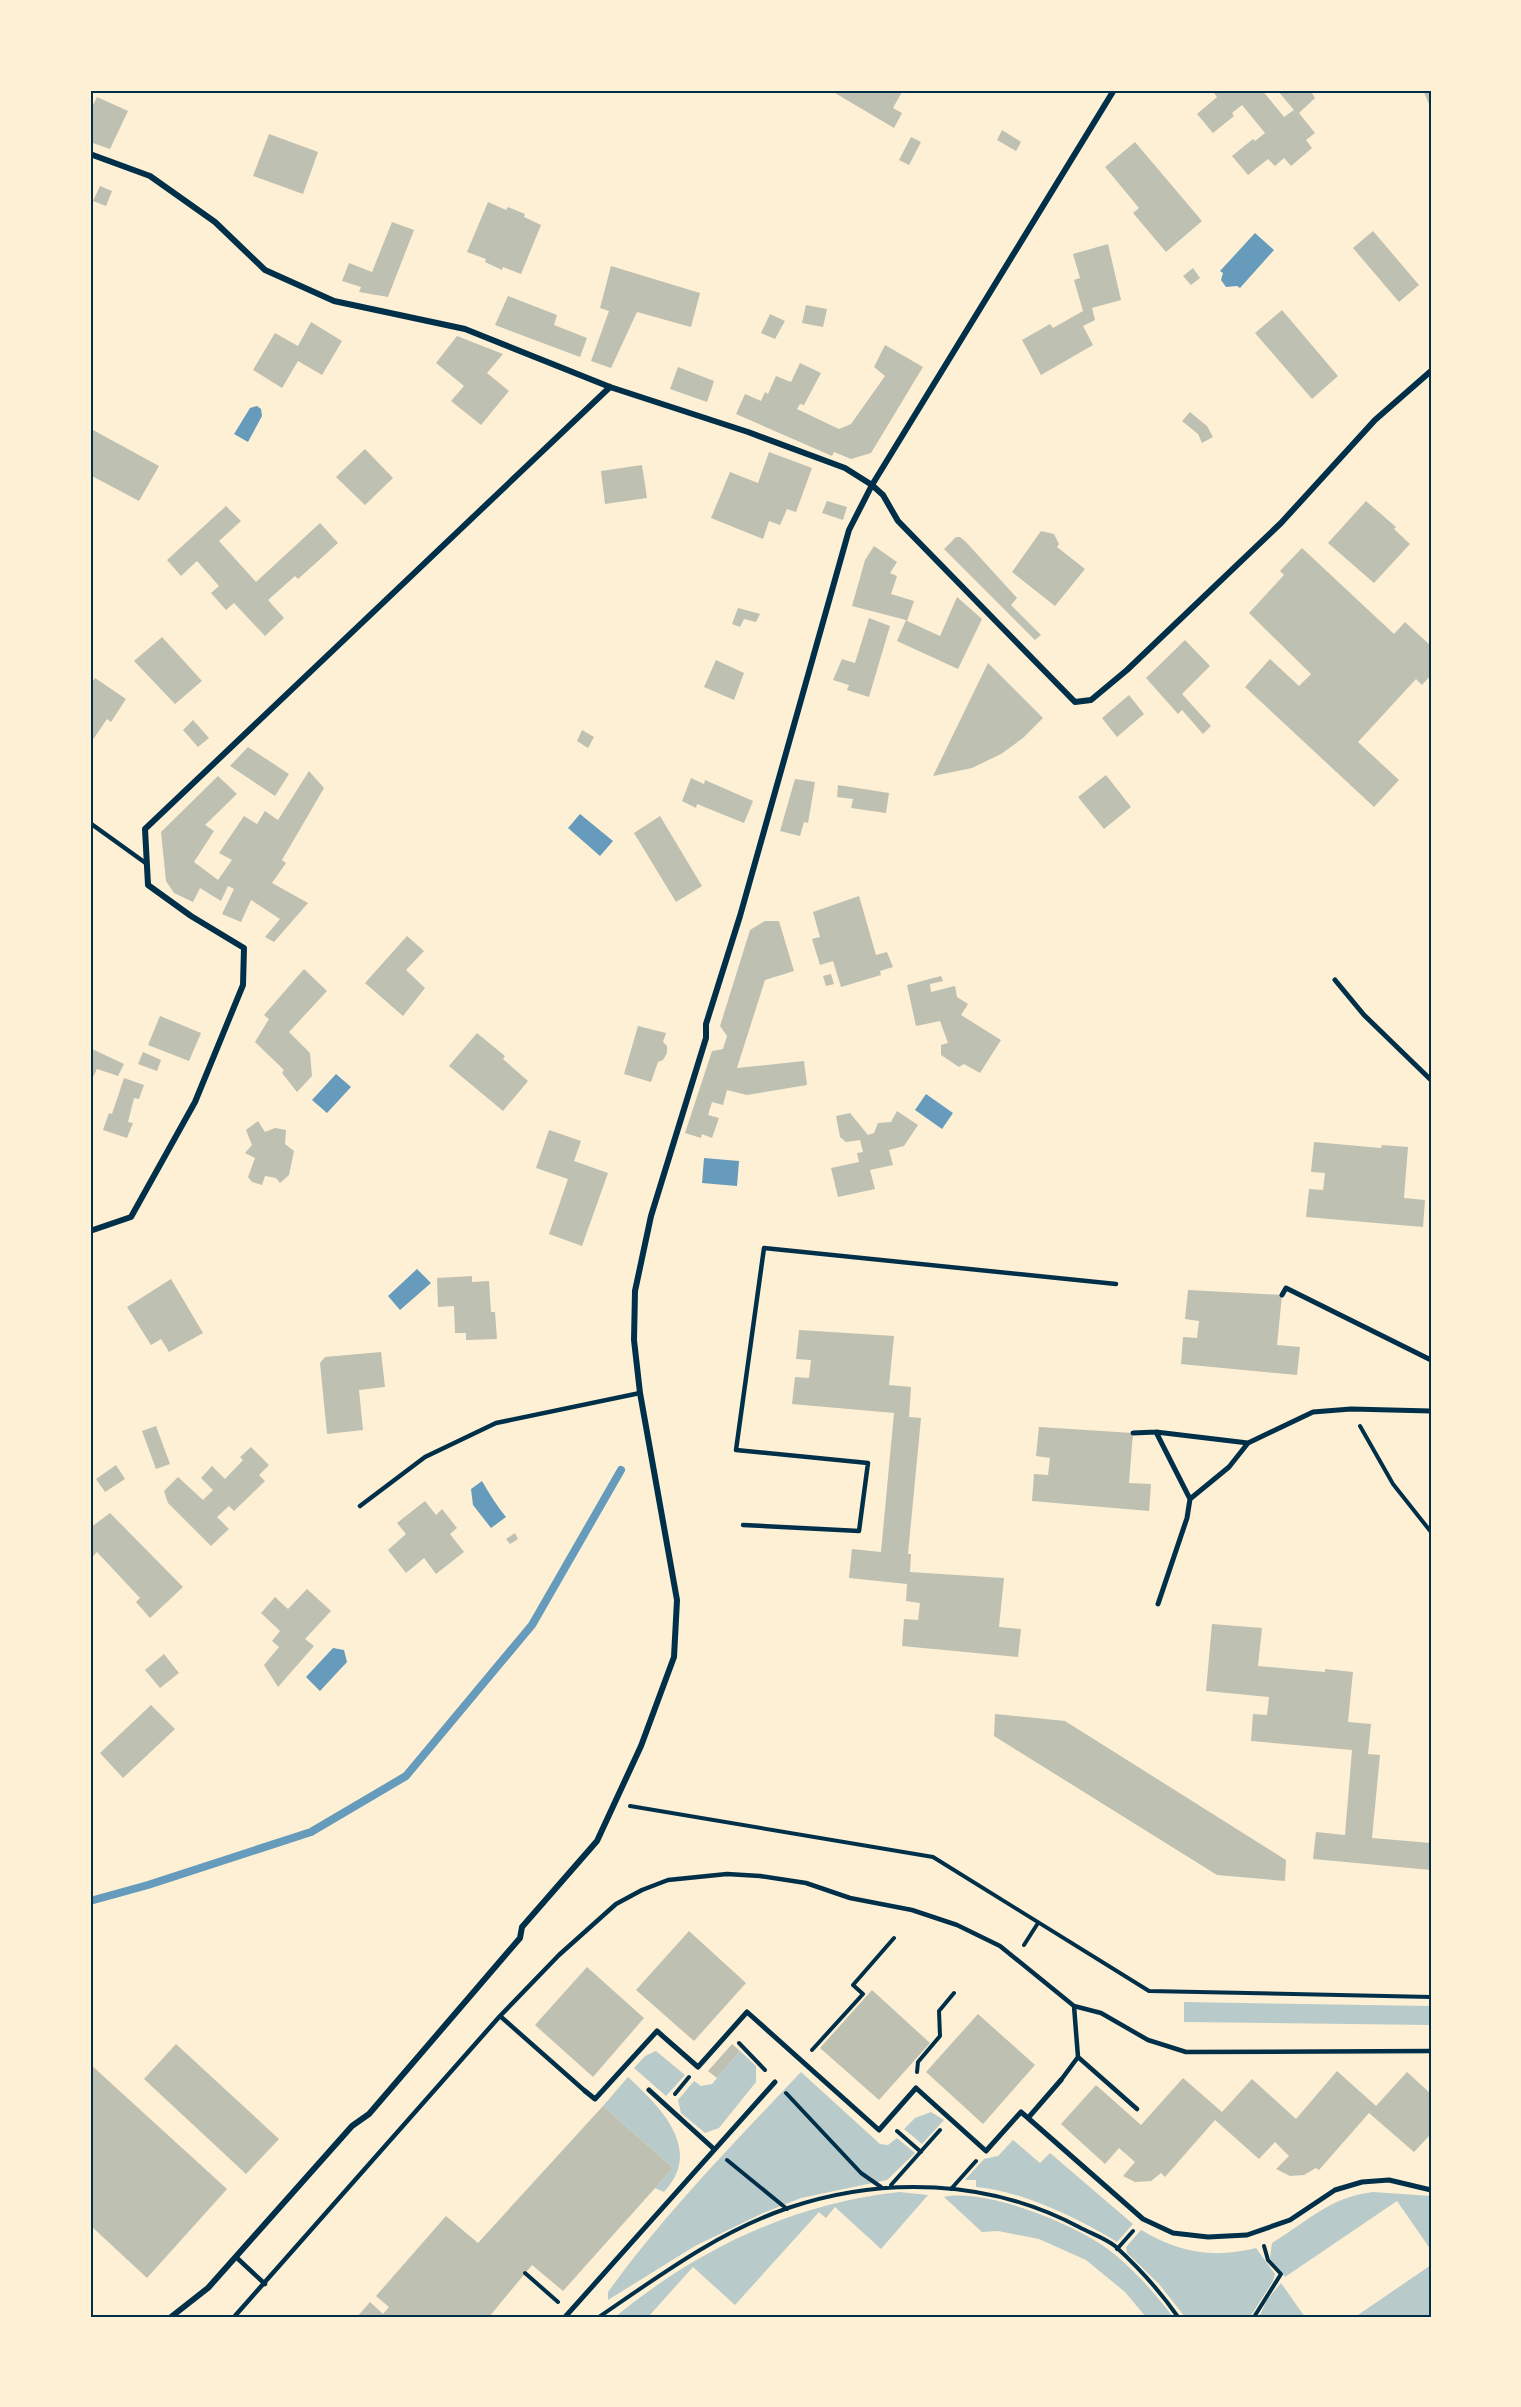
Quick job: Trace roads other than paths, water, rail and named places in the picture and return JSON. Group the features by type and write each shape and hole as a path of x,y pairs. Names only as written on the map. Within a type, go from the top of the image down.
{"street":[{"path":"171,2317 208,2288 352,2126 369,2114 519,1938 522,1927 597,1841 620,1797 664,1687 674,1657 677,1637 677,1600 640,1393 634,1340 635,1291 651,1216 706,1038 706,1024 747,893 849,530 872,485 1114,90"},
{"path":"90,154 150,177 215,222 265,270 324,297 465,329 610,387 759,436 845,468 883,495 898,520 1076,702 1091,700 1127,670 1281,523 1375,420 1431,370"},
{"path":"90,1231 131,1217 195,1102 243,985 244,948 191,916 148,885 145,829 610,387"},
{"path":"1335,980 1364,1015 1431,1080"},
{"path":"1282,1295 1286,1288 1431,1360"},
{"path":"1190,1499 1230,1467 1248,1443 1313,1412 1351,1409 1431,1411"},
{"path":"1133,1433 1156,1432 1248,1443"},
{"path":"1156,1432 1190,1499 1187,1518 1158,1604"},
{"path":"585,2091 595,2099 657,2031 698,2067 747,2012 879,2130 916,2088 986,2151 1021,2112 1143,2219 1173,2233 1208,2238 1247,2235 1290,2220 1335,2190 1362,2182 1389,2180 1431,2190"},
{"path":"1028,2118 1061,2080"},
{"path":"565,2317 775,2082"},
{"path":"649,2090 714,2149"}],"lane":[{"path":"90,824 147,864"},
{"path":"743,1525 860,1531 868,1462 736,1450 764,1248 1116,1284"},
{"path":"360,1506 425,1458 496,1423 640,1393"},
{"path":"234,2317 500,2016 559,1954 616,1905 642,1890 668,1880 727,1874 772,1877 806,1883 850,1898 912,1910 968,1930 1000,1946 1074,2006 1101,2013 1148,2040 1186,2052 1232,2054 1431,2051"},
{"path":"1061,2080 1078,2057 1074,2006"},
{"path":"500,2016 585,2091"},
{"path":"1078,2057 1137,2109"},
{"path":"236,2257 265,2284"}],"water":[{"path":"1255,233 1274,250 1240,288 1226,287 1221,280 1223,273 1220,271"},
{"path":"257,406 261,409 262,416 248,442 234,434 250,408"},
{"path":"580,814 613,841 600,856 568,828"},
{"path":"336,1074 351,1087 327,1113 312,1100"},
{"path":"926,1094 953,1113 942,1129 915,1110"},
{"path":"704,1158 739,1161 737,1186 702,1183"},
{"path":"417,1269 431,1283 400,1310 388,1296"},
{"path":"482,1481 506,1517 491,1528 473,1505 471,1489"},
{"path":"333,1648 344,1650 347,1662 320,1691 306,1677"}],"waterway":[{"path":"90,1901 148,1885 311,1832 406,1776 532,1625 621,1470"}]}
